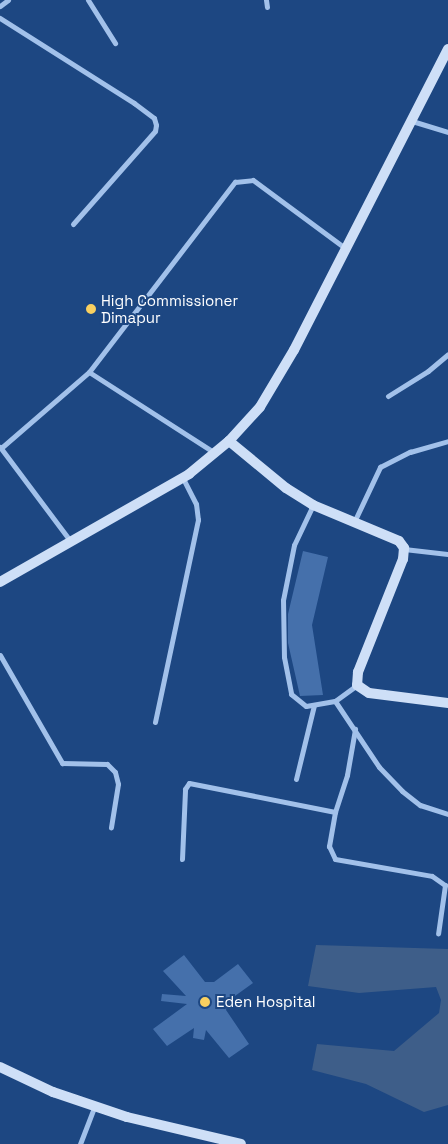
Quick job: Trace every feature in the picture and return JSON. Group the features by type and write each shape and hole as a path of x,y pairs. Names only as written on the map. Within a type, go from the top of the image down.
{"main road":[{"path":"0,582 183,478 229,441 260,406 280,375 448,49"},
{"path":"229,441 286,488 313,505 390,535 404,548 400,569 358,672 357,685 369,693 448,703"},
{"path":"0,1067 54,1092 169,1129 241,1144"}],"street":[{"path":"0,6 8,0"},
{"path":"88,0 115,43"},
{"path":"266,0 267,7"},
{"path":"0,18 154,118 155,132 73,224"},
{"path":"411,121 448,132"},
{"path":"71,542 0,447 89,372 235,182 254,180 345,248"},
{"path":"388,396 428,371 448,354"},
{"path":"89,372 215,454"},
{"path":"355,520 380,466 410,452 448,441"},
{"path":"155,722 198,520 196,504 183,478"},
{"path":"313,505 287,568 282,626 291,694 306,706 335,701 357,685"},
{"path":"404,548 448,554"},
{"path":"0,656 62,763 107,764 115,772 118,784 110,826"},
{"path":"335,701 379,766 402,791 420,805 448,814"},
{"path":"296,779 314,704"},
{"path":"355,729 347,775 335,812 329,846 335,860 432,876 445,885 438,934"},
{"path":"182,858 185,789 189,783 335,812"},
{"path":"80,1144 95,1105"}],"water":[{"path":"316,945 448,949 448,1105 424,1112 366,1084 312,1070 317,1044 394,1051 439,1013 441,1000 436,987 359,993 308,986"}],"building":[{"path":"303,551 328,557 312,625 323,695 300,696 288,643 288,614"},
{"name":"Eden Hospital","path":"184,955 205,982 214,982 238,964 253,983 228,1001 226,1010 249,1044 229,1058 206,1030 204,1040 193,1038 194,1028 167,1046 153,1029 187,1004 161,1001 162,994 186,996 163,971"}],"place":[{"name":"High Commissioner Dimapur","path":"91,309"},
{"name":"Eden Hospital","path":"205,1002"}]}
